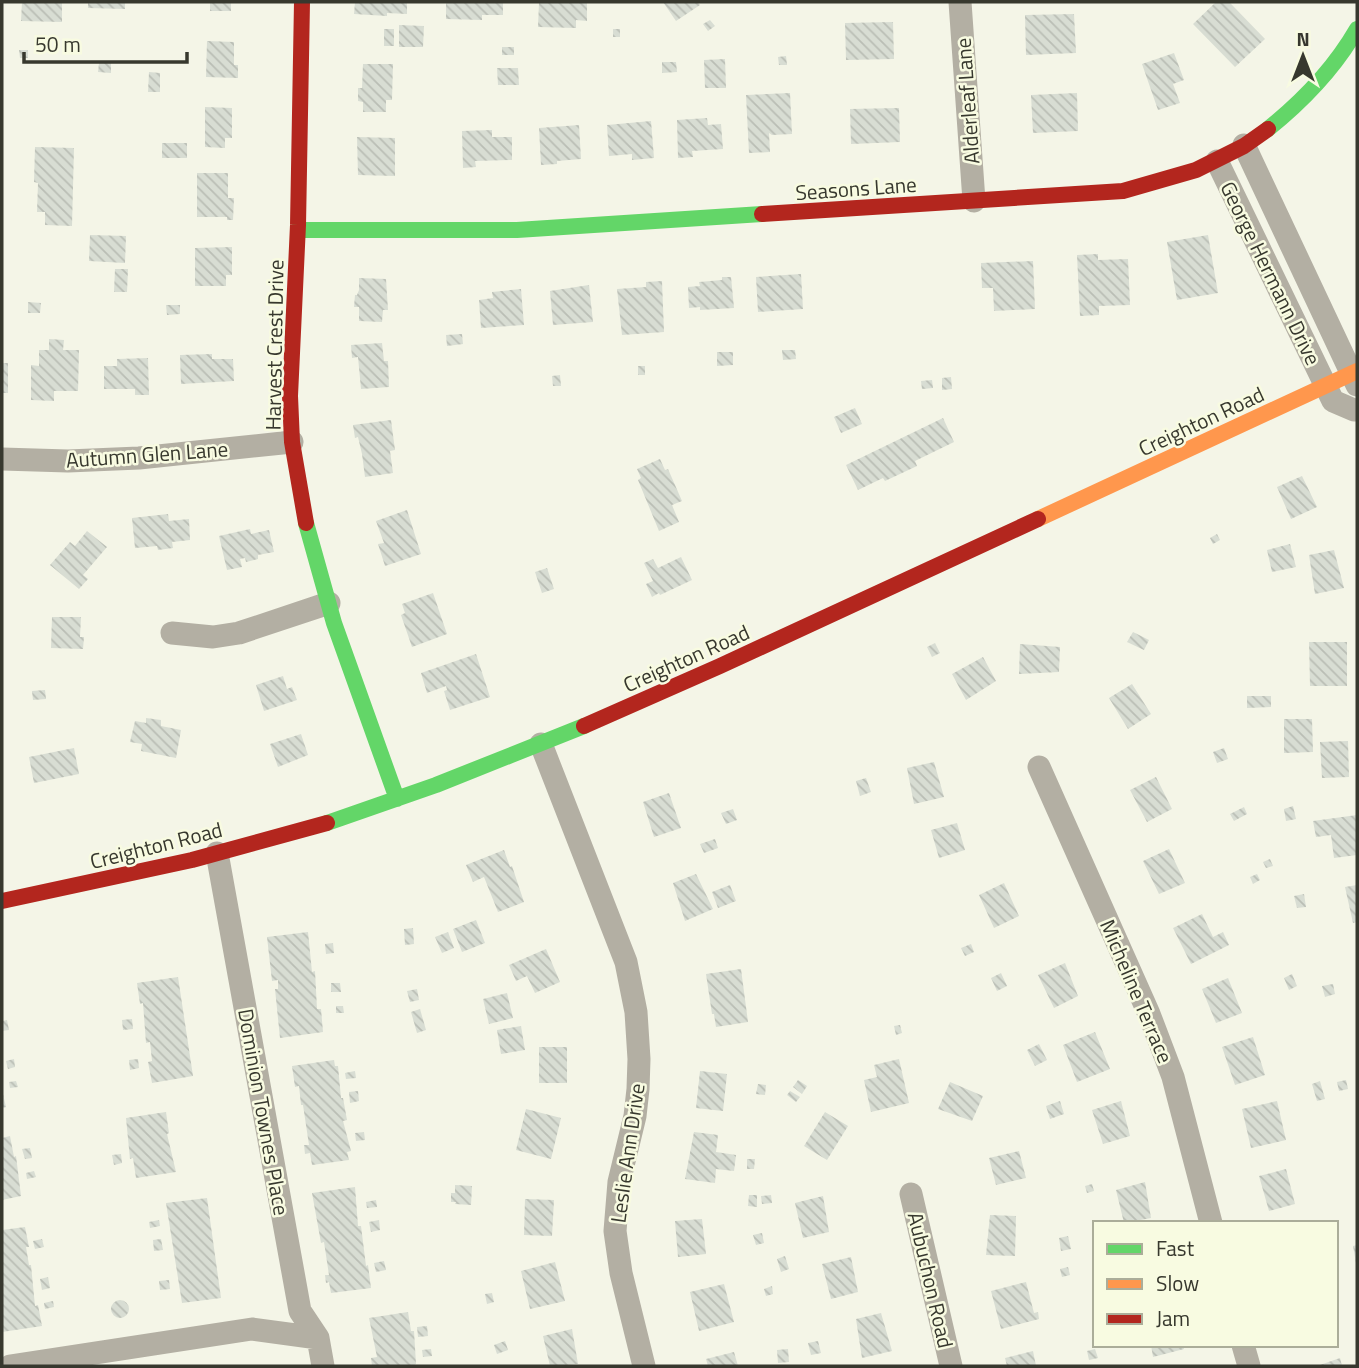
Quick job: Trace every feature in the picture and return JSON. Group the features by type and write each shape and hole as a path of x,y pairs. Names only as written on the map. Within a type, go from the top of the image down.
{"street":[{"name":"Harvest Crest Drive","path":"302,2 298,230 290,378 292,442 303,505 329,603 397,799"},
{"name":"Alderleaf Lane","path":"960,2 974,201"},
{"name":"Seasons Lane","path":"298,230 517,230 1123,191 1158,182 1216,161 1263,134 1329,72 1357,29"},
{"name":"George Hermann Drive","path":"1244,145 1356,376"},
{"name":"George Hermann Drive","path":"1216,161 1326,386"},
{"name":"Creighton Road","path":"2,901 161,868 217,853 397,799 541,744 741,657 1326,386 1356,376"},
{"path":"1326,386 1333,401 1356,408"},
{"name":"Autumn Glen Lane","path":"2,459 68,461 139,458 292,442"},
{"path":"172,633 213,637 239,633 329,603"},
{"name":"Leslie Ann Drive","path":"541,744 626,962 636,1012 638,1089 635,1116 619,1182 615,1231 621,1273 644,1366"},
{"name":"Micheline Terrace","path":"1039,766 1149,1014 1173,1077 1210,1221"},
{"name":"Dominion Townes Place","path":"217,853 300,1311 318,1338 323,1366"},
{"name":"Aubuchon Road","path":"911,1194 951,1366"},
{"path":"10,1366 252,1329 318,1338"},
{"path":"1244,1347 1249,1366"}],"building":[{"path":"22,2 62,2 62,22 21,21"},
{"path":"88,2 125,2 125,9 88,8"},
{"path":"210,2 231,2 231,11 210,11"},
{"path":"355,2 407,2 407,14 354,14"},
{"path":"446,2 503,2 503,15 482,15 482,20 446,19"},
{"path":"539,2 587,2 587,21 576,20 576,28 538,27"},
{"path":"663,2 698,2 700,5 676,21"},
{"path":"1216,2 1229,2 1265,39 1235,67 1193,24"},
{"path":"1074,14 1076,53 1026,55 1025,15"},
{"path":"710,20 715,26 708,31 703,24"},
{"path":"893,22 894,59 846,60 845,23"},
{"path":"399,25 424,26 423,47 399,47"},
{"path":"384,29 394,29 394,46 384,46"},
{"path":"613,29 620,29 620,37 613,37"},
{"path":"207,41 234,42 234,65 238,65 238,78 206,77"},
{"path":"502,47 514,47 514,55 502,55"},
{"path":"19,50 28,50 28,58 20,58"},
{"path":"1174,53 1184,80 1173,84 1180,103 1158,110 1142,64"},
{"path":"786,56 787,65 779,65 778,57"},
{"path":"725,59 726,88 705,88 704,60"},
{"path":"662,62 676,62 677,72 662,73"},
{"path":"99,63 111,63 111,73 98,72"},
{"path":"363,64 393,64 392,100 386,100 386,112 363,112 363,102 358,101 358,88 362,88"},
{"path":"497,68 518,68 519,85 498,85"},
{"path":"149,72 160,73 160,92 148,92"},
{"path":"790,93 792,134 769,133 770,152 749,153 746,95"},
{"path":"1077,93 1078,131 1033,133 1031,95"},
{"path":"205,107 232,108 232,138 225,138 225,148 205,147"},
{"path":"899,108 900,142 851,144 850,109"},
{"path":"707,118 708,125 721,124 723,149 692,151 693,157 678,158 677,120"},
{"path":"651,121 654,158 632,160 632,154 609,156 607,125"},
{"path":"579,125 581,159 541,165 539,128"},
{"path":"492,130 492,137 512,137 512,160 475,161 476,167 463,168 462,131"},
{"path":"357,137 395,138 395,176 358,175"},
{"path":"162,143 187,143 187,158 162,158"},
{"path":"35,147 74,148 72,226 45,225 45,212 37,212"},
{"path":"197,173 228,173 228,198 234,198 233,220 227,220 227,217 197,217"},
{"path":"90,235 126,236 125,263 89,261"},
{"path":"1208,235 1218,293 1177,300 1167,242"},
{"path":"232,247 232,275 226,275 226,286 195,286 195,248"},
{"path":"1098,254 1098,260 1128,259 1130,305 1099,306 1099,315 1080,316 1077,255"},
{"path":"1033,261 1035,309 994,311 993,288 982,288 981,263"},
{"path":"115,269 128,269 127,292 114,292"},
{"path":"801,274 803,309 758,312 756,277"},
{"path":"722,277 731,277 734,308 689,308 688,287 700,286 699,282 722,280"},
{"path":"359,278 386,279 388,310 383,310 382,322 359,321 359,307 354,307"},
{"path":"662,281 664,332 622,335 617,289 646,287 646,282"},
{"path":"589,285 593,322 553,325 550,291"},
{"path":"521,289 524,325 481,328 479,300 493,298 492,292"},
{"path":"28,302 41,303 40,313 28,313"},
{"path":"166,305 180,305 180,314 167,315"},
{"path":"462,334 463,344 447,346 446,335"},
{"path":"49,339 64,340 63,350 79,350 78,391 54,391 54,401 31,400 31,365 39,366 39,350 49,350"},
{"path":"382,343 384,361 388,361 389,387 361,389 358,357 352,358 351,345"},
{"path":"782,350 795,350 796,359 783,360"},
{"path":"717,352 733,352 733,365 717,366"},
{"path":"212,354 212,359 233,359 234,381 181,384 180,355"},
{"path":"148,358 149,395 135,395 135,389 104,389 104,366 117,366 117,359"},
{"path":"2,363 8,363 8,393 2,393"},
{"path":"638,366 645,366 645,375 638,375"},
{"path":"560,375 561,386 553,386 552,376"},
{"path":"951,377 952,389 942,390 942,378"},
{"path":"932,380 933,388 922,389 921,381"},
{"path":"855,408 862,424 841,433 834,417"},
{"path":"943,418 954,442 915,461 917,466 858,490 846,465"},
{"path":"391,420 395,450 390,451 393,473 365,477 362,454 353,425"},
{"path":"660,459 665,470 668,469 682,501 672,505 679,522 659,531 638,480 641,478 637,469"},
{"path":"1302,476 1317,507 1291,519 1277,487"},
{"path":"407,510 421,554 385,566 378,544 384,543 376,521"},
{"path":"168,514 169,521 189,519 190,540 172,542 173,548 135,548 132,518"},
{"path":"250,529 251,534 269,530 274,552 258,555 258,559 246,562 245,558 240,559 242,567 227,570 219,536"},
{"path":"87,531 107,547 83,575 88,579 79,589 50,565 70,542 75,546"},
{"path":"1217,534 1220,540 1213,544 1210,538"},
{"path":"1290,544 1296,567 1272,572 1267,550"},
{"path":"1334,550 1344,588 1315,594 1309,555"},
{"path":"681,557 692,580 652,597 646,584 653,581 644,563 653,559 658,568"},
{"path":"547,568 554,589 542,593 535,572"},
{"path":"433,593 447,634 412,647 401,615 405,613 402,604"},
{"path":"52,617 81,617 80,637 84,637 83,649 51,648"},
{"path":"1133,632 1149,640 1144,650 1127,642"},
{"path":"1309,642 1347,642 1347,686 1310,686"},
{"path":"935,643 940,653 932,657 927,647"},
{"path":"1020,644 1060,647 1059,672 1019,674"},
{"path":"476,654 490,697 450,710 444,691 447,690 446,686 427,693 421,673"},
{"path":"983,657 996,681 966,700 952,674"},
{"path":"283,676 287,689 292,687 297,700 264,711 256,685"},
{"path":"1132,684 1151,714 1128,729 1109,698"},
{"path":"45,690 46,699 33,700 32,691"},
{"path":"1247,696 1271,696 1271,707 1247,708"},
{"path":"146,718 161,720 161,726 181,730 176,758 141,751 142,744 130,742 135,721 146,723"},
{"path":"1284,719 1312,719 1313,752 1284,753"},
{"path":"301,734 308,755 278,767 270,744"},
{"path":"1348,741 1349,777 1322,778 1320,742"},
{"path":"74,748 79,774 34,783 29,757"},
{"path":"1224,748 1228,759 1217,763 1213,752"},
{"path":"934,762 944,797 914,804 907,768"},
{"path":"1156,777 1172,809 1147,822 1130,790"},
{"path":"866,778 871,792 860,796 856,781"},
{"path":"669,793 681,828 654,837 643,802"},
{"path":"1293,806 1296,819 1286,821 1284,809"},
{"path":"1244,807 1247,814 1234,821 1230,814"},
{"path":"733,809 737,820 726,824 721,813"},
{"path":"1357,815 1357,855 1334,858 1331,835 1316,837 1313,821"},
{"path":"957,823 965,850 939,858 931,830"},
{"path":"715,839 718,848 704,853 700,844"},
{"path":"1169,849 1185,883 1159,894 1143,861"},
{"path":"504,850 524,902 498,912 484,877 473,882 466,865"},
{"path":"1270,859 1273,866 1266,868 1263,862"},
{"path":"696,874 713,909 685,921 673,883"},
{"path":"1257,874 1260,880 1253,884 1250,877"},
{"path":"1004,883 1019,916 994,928 979,895"},
{"path":"730,885 736,901 718,908 712,892"},
{"path":"1357,885 1357,922 1353,923 1345,887"},
{"path":"1304,894 1306,907 1297,908 1294,896"},
{"path":"1202,914 1213,937 1223,932 1229,945 1191,964 1173,928"},
{"path":"476,920 485,943 462,952 453,929"},
{"path":"413,928 414,944 405,945 404,929"},
{"path":"308,932 312,972 315,971 317,1009 321,1009 323,1032 280,1038 275,989 278,989 278,980 272,981 267,937"},
{"path":"448,932 454,948 442,953 435,937"},
{"path":"333,943 334,953 326,954 325,944"},
{"path":"971,944 974,952 965,956 961,948"},
{"path":"546,949 560,982 535,993 527,976 516,981 509,965"},
{"path":"1065,963 1078,996 1054,1008 1038,975"},
{"path":"741,969 748,1022 716,1027 706,974"},
{"path":"1001,973 1007,986 997,991 991,978"},
{"path":"1292,974 1297,986 1289,990 1284,978"},
{"path":"178,977 193,1076 152,1083 148,1062 152,1061 150,1042 146,1043 143,1003 140,1004 137,983"},
{"path":"1228,978 1242,1013 1216,1023 1202,989"},
{"path":"331,983 340,983 341,992 331,992"},
{"path":"1333,984 1335,994 1325,997 1322,986"},
{"path":"417,989 419,1000 410,1002 407,991"},
{"path":"507,993 513,1018 489,1024 483,999"},
{"path":"336,1006 343,1006 344,1013 336,1013"},
{"path":"420,1009 426,1030 417,1033 411,1012"},
{"path":"132,1019 133,1029 123,1030 122,1020"},
{"path":"7,1020 9,1030 2,1031 2,1021"},
{"path":"900,1025 902,1033 896,1035 894,1026"},
{"path":"521,1026 525,1050 501,1054 497,1030"},
{"path":"1095,1032 1110,1069 1077,1082 1063,1045"},
{"path":"1253,1037 1265,1075 1235,1085 1222,1047"},
{"path":"1039,1044 1047,1060 1035,1066 1027,1050"},
{"path":"539,1047 567,1047 567,1083 539,1083"},
{"path":"14,1059 15,1067 8,1069 6,1061"},
{"path":"138,1059 139,1068 130,1070 129,1060"},
{"path":"899,1059 909,1103 871,1112 864,1080 877,1077 874,1065"},
{"path":"334,1060 335,1066 338,1066 341,1098 347,1120 343,1121 351,1151 347,1152 349,1160 312,1165 310,1153 305,1154 304,1145 309,1145 299,1086 295,1087 292,1066"},
{"path":"355,1071 356,1078 346,1079 345,1073"},
{"path":"700,1071 727,1074 723,1111 696,1108"},
{"path":"798,1080 807,1086 802,1094 793,1087"},
{"path":"1346,1080 1348,1089 1339,1091 1337,1082"},
{"path":"16,1081 18,1087 10,1088 9,1082"},
{"path":"1320,1081 1325,1099 1317,1101 1312,1084"},
{"path":"950,1082 983,1096 972,1121 938,1109"},
{"path":"758,1084 766,1085 765,1095 756,1094"},
{"path":"2,1090 6,1107 2,1108"},
{"path":"358,1091 359,1101 350,1103 349,1092"},
{"path":"790,1091 800,1097 796,1102 787,1095"},
{"path":"1060,1101 1064,1114 1050,1119 1046,1106"},
{"path":"1121,1101 1130,1136 1103,1144 1092,1110"},
{"path":"1277,1101 1286,1140 1251,1148 1242,1109"},
{"path":"526,1109 561,1118 551,1159 516,1150"},
{"path":"166,1112 167,1134 176,1172 136,1178 133,1158 130,1159 126,1118"},
{"path":"825,1112 848,1126 827,1160 804,1146"},
{"path":"364,1132 365,1140 356,1141 355,1133"},
{"path":"694,1132 718,1135 716,1152 736,1155 734,1171 716,1169 715,1183 685,1179"},
{"path":"10,1136 14,1157 16,1156 21,1196 2,1200 2,1138"},
{"path":"30,1148 32,1158 25,1159 22,1149"},
{"path":"1019,1151 1026,1178 996,1185 989,1158"},
{"path":"121,1154 122,1163 114,1165 112,1155"},
{"path":"747,1159 755,1159 754,1169 747,1169"},
{"path":"1286,1169 1295,1204 1269,1211 1259,1176"},
{"path":"34,1171 36,1177 27,1179 26,1173"},
{"path":"1145,1182 1151,1218 1124,1221 1116,1190"},
{"path":"1092,1184 1094,1191 1087,1193 1085,1186"},
{"path":"455,1185 472,1186 471,1205 451,1202"},
{"path":"355,1187 358,1226 361,1226 371,1288 331,1293 329,1282 326,1283 325,1275 329,1275 324,1242 321,1243 312,1193"},
{"path":"749,1195 757,1195 757,1207 748,1206"},
{"path":"771,1195 772,1203 762,1204 761,1196"},
{"path":"823,1196 829,1232 803,1238 795,1203"},
{"path":"207,1198 221,1298 182,1303 166,1203"},
{"path":"525,1199 554,1200 552,1236 524,1235"},
{"path":"376,1200 377,1207 367,1208 366,1202"},
{"path":"990,1215 1016,1216 1015,1256 986,1255"},
{"path":"702,1219 706,1254 678,1257 675,1221"},
{"path":"159,1220 160,1226 150,1228 149,1222"},
{"path":"379,1220 380,1230 371,1232 369,1222"},
{"path":"25,1227 35,1306 38,1305 42,1326 2,1332 2,1230"},
{"path":"762,1233 764,1243 756,1245 753,1235"},
{"path":"1068,1236 1071,1249 1061,1251 1059,1238"},
{"path":"42,1239 44,1247 35,1249 33,1241"},
{"path":"161,1239 163,1250 154,1251 153,1240"},
{"path":"1357,1245 1357,1263 1356,1263 1353,1246"},
{"path":"785,1256 789,1269 781,1272 777,1259"},
{"path":"851,1257 858,1292 831,1299 822,1264"},
{"path":"384,1261 386,1270 376,1272 374,1263"},
{"path":"555,1262 565,1301 530,1309 521,1271"},
{"path":"1068,1267 1070,1275 1062,1277 1060,1269"},
{"path":"48,1277 50,1288 42,1290 40,1279"},
{"path":"169,1280 170,1289 160,1290 159,1281"},
{"path":"1026,1282 1034,1313 1038,1312 1039,1319 1001,1329 991,1291"},
{"path":"724,1284 734,1322 699,1331 690,1292"},
{"path":"772,1286 773,1294 766,1296 764,1289"},
{"path":"492,1293 494,1302 487,1304 485,1294"},
{"path":"116,1300 124,1300 129,1309 127,1316 116,1318 111,1313 111,1305"},
{"path":"53,1301 54,1307 45,1309 44,1303"},
{"path":"408,1312 411,1331 414,1331 416,1364 372,1366 371,1358 377,1357 369,1318"},
{"path":"881,1313 892,1351 862,1358 856,1319"},
{"path":"427,1326 428,1336 418,1337 417,1327"},
{"path":"572,1329 578,1364 550,1366 543,1336"},
{"path":"505,1341 508,1350 497,1354 494,1345"},
{"path":"818,1341 821,1353 811,1355 808,1343"},
{"path":"1151,1347 1184,1347 1184,1349 1153,1357"},
{"path":"431,1349 432,1356 423,1357 422,1350"},
{"path":"788,1349 789,1362 778,1363 777,1350"},
{"path":"1095,1349 1098,1358 1089,1360 1087,1351"},
{"path":"1033,1351 1036,1366 1007,1366 1005,1358"},
{"path":"734,1352 738,1366 708,1366 706,1359"},
{"path":"1340,1358 1342,1366 1317,1366"}],"traffic: fast":[{"path":"1268,129 1317,83 1357,29"},
{"path":"298,230 517,230 762,214"},
{"path":"306,523 334,623 397,799"},
{"path":"327,823 436,785 584,726"}],"traffic: slow":[{"path":"1038,519 1357,371"}],"traffic: jam":[{"path":"302,2 298,225 290,396 292,442 306,523"},
{"path":"762,214 1123,191 1196,170 1244,146 1268,129"},
{"path":"584,726 1038,519"},
{"path":"2,901 192,860 327,823"}]}
